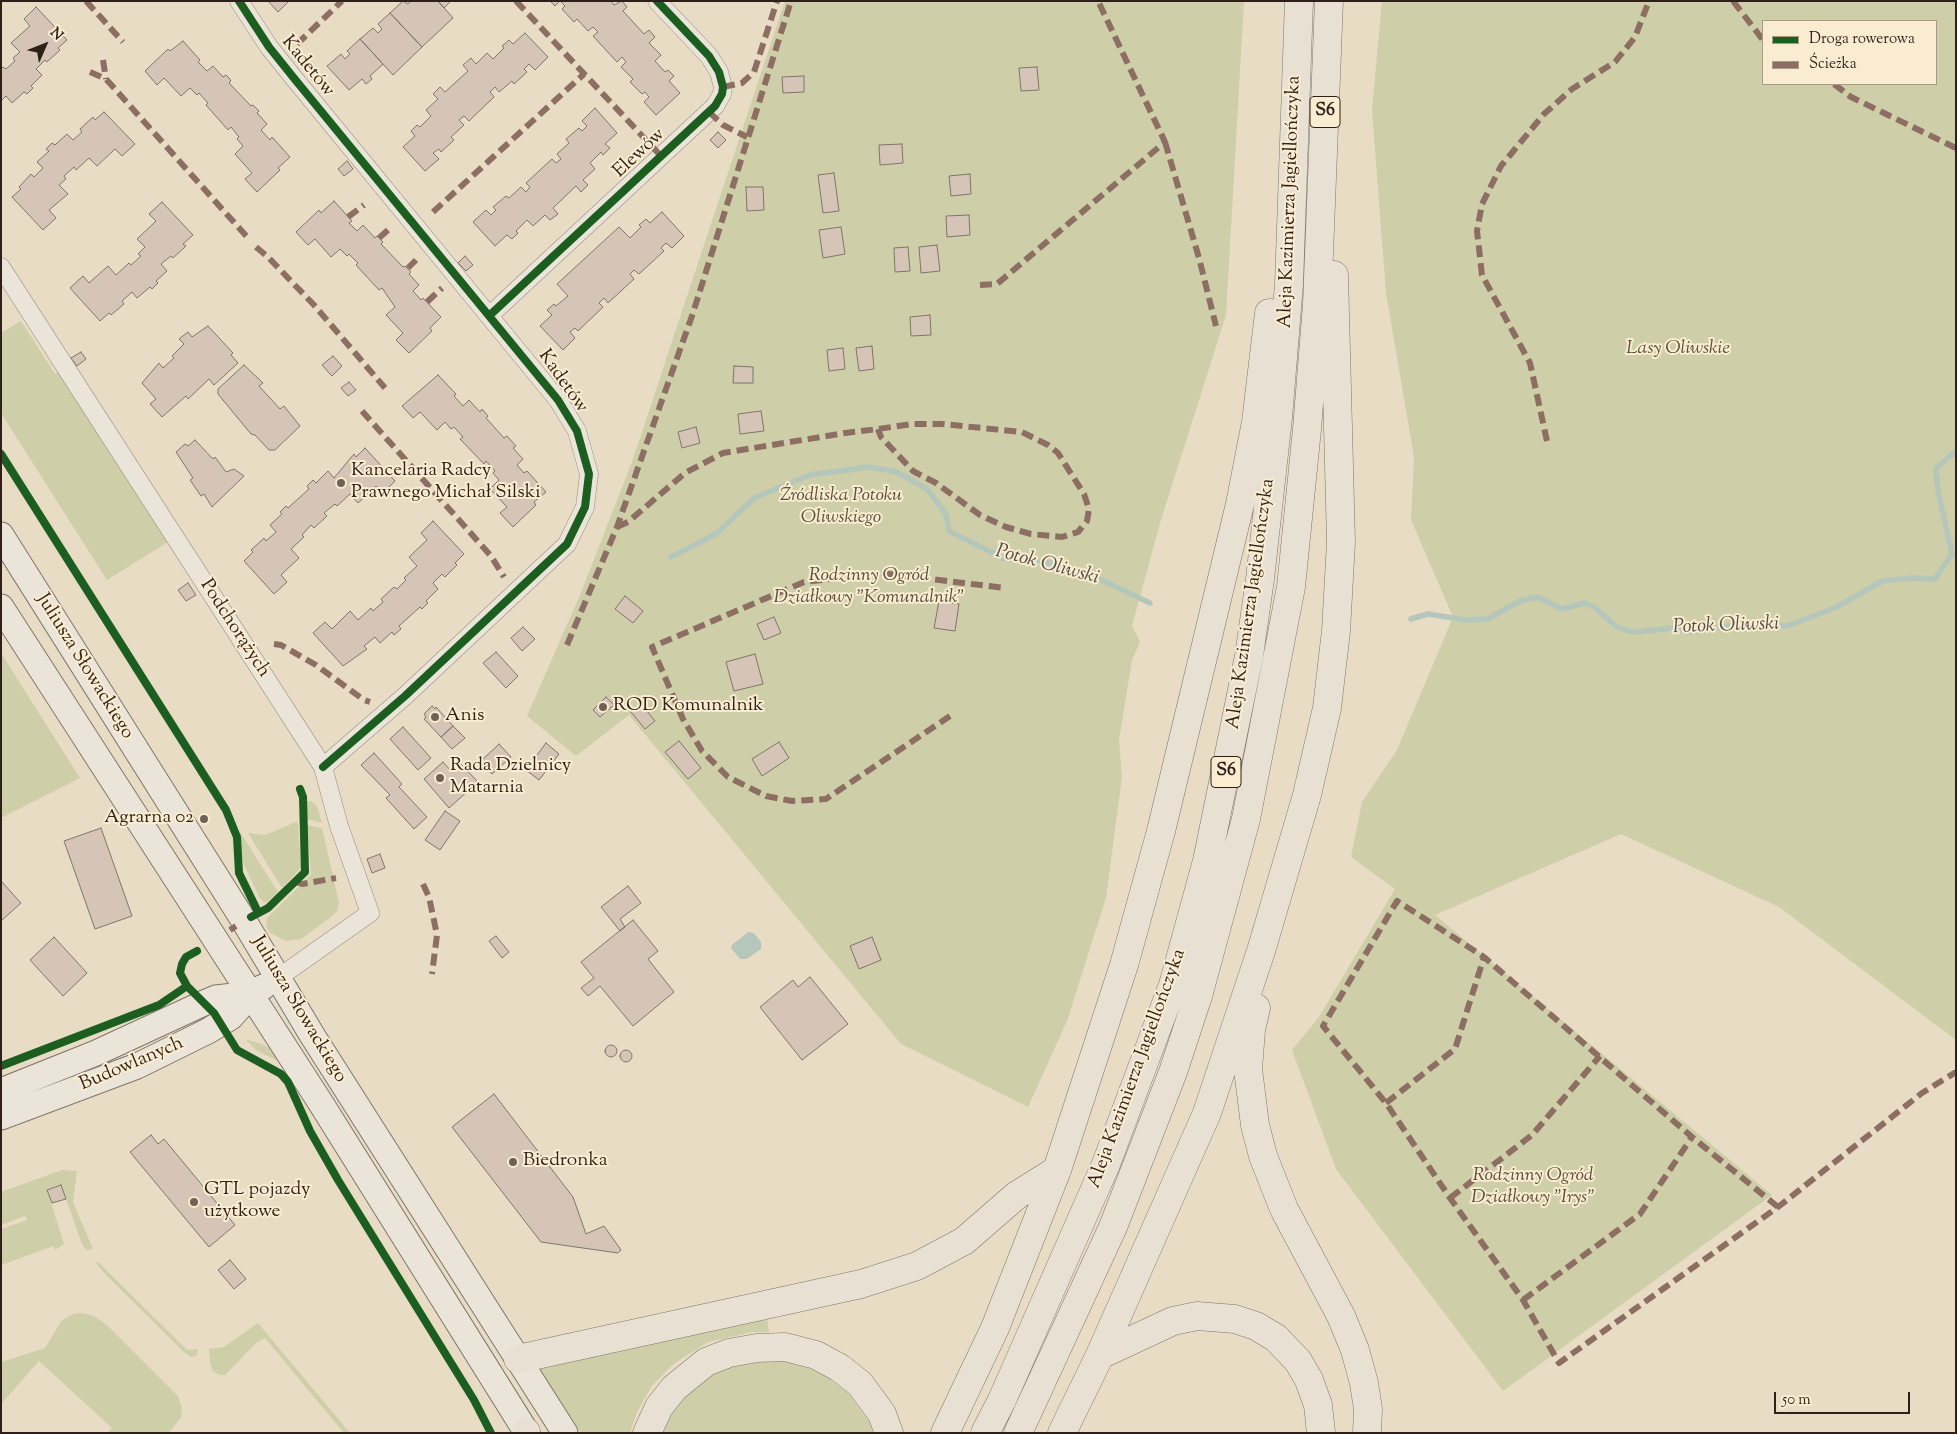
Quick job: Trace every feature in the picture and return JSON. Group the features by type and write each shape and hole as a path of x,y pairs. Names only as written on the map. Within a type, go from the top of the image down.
{"highway":[{"name":"Aleja Kazimierza Jagiellończyka","path":"985,1433 1002,1400 1106,1164 1173,985 1207,861 1248,656 1260,579 1277,428 1289,284 1299,1"},
{"name":"Aleja Kazimierza Jagiellończyka","path":"1018,1433 1113,1227 1144,1150 1198,996 1232,876 1258,763 1291,587 1308,429 1320,222 1329,1"},
{"path":"945,1433 995,1328 1057,1170 1124,965 1158,840 1240,504 1256,422 1269,313 1280,98 1296,71"},
{"path":"1062,1433 1100,1355 1207,1113 1261,951 1307,795 1327,708 1336,631 1341,542 1333,241 1320,222"},
{"path":"1261,951 1265,963 1251,1030 1248,1069 1255,1125 1263,1156 1284,1209 1341,1316 1355,1350 1364,1383 1368,1409 1367,1433"},
{"path":"518,1359 861,1284 917,1266 964,1241 1017,1195 1057,1170"},
{"path":"1100,1355 1173,1322 1197,1316 1218,1316 1249,1324 1276,1338 1298,1361 1310,1380 1318,1405 1321,1433"},
{"path":"647,1433 659,1407 674,1388 706,1362 729,1353 748,1349 785,1347 816,1355 840,1368 860,1384 882,1414 889,1433"}],"main road":[{"name":"Juliusza Słowackiego","path":"1,535 466,1279 565,1433"},
{"name":"Juliusza Słowackiego","path":"1,607 250,994 527,1433"},
{"name":"Budowlanych","path":"1,1117 137,1066 220,1024 231,1016 250,994 278,978"},
{"name":"Budowlanych","path":"1,1091 96,1054 216,998 250,994"}],"street":[{"name":"Kadetów","path":"239,1 269,47 287,70 490,314 558,400 577,432 589,474 585,507 567,544 405,696 323,767"},
{"name":"Elewów","path":"490,314 715,106 722,94 723,87 719,72 709,56 656,1"},
{"name":"Podchorążych","path":"1,267 323,767 339,826 370,913 278,978"}],"green space":[{"name":"Rodzinny Ogród Działkowy \"Komunalnik\"","path":"785,1 1244,1 1226,315 1160,523 1132,626 1140,642 1132,660 1119,740 1122,777 1106,898 1067,1021 1028,1107 901,1044 629,715 576,756 527,716 580,595 632,462"},
{"name":"Lasy Oliwskie","path":"1382,1 1956,1 1956,1040 1779,907 1621,834 1435,915 1772,1195 1503,1391 1336,1169 1292,1050 1319,1017 1395,889 1351,857 1362,802 1397,750 1453,617 1411,520 1414,457 1386,293 1372,110"},
{"path":"21,321 55,374 58,372 168,542 107,580 1,413 1,333"},
{"path":"1,653 80,778 1,818"},
{"path":"305,801 311,801 317,806 322,823 307,819"},
{"path":"296,822 298,824 301,868 282,888 248,833 265,835"},
{"path":"307,825 322,828 339,903 337,911 331,917 301,939 287,941 270,933 266,926 268,917 311,875"},
{"path":"240,832 278,892 267,902 264,902 259,897 243,862"},
{"path":"245,1039 262,1044 273,1050 284,1064 257,1051"},
{"path":"62,1170 77,1171 73,1202 93,1249 86,1250 82,1244 61,1185 47,1190 64,1244 55,1250 54,1246 1,1265 1,1229 27,1220 25,1216 1,1225 1,1192"},
{"path":"98,1262 187,1350 198,1349 196,1356 191,1357 184,1352 106,1275 96,1263"},
{"path":"82,1313 94,1316 107,1325 178,1396 182,1408 181,1417 169,1433 108,1433 112,1428 39,1361 1,1404 1,1362 45,1348 62,1320 73,1314"},
{"path":"767,1317 769,1332 753,1332 708,1342 672,1365 652,1386 637,1412 630,1433 581,1433 538,1366"},
{"path":"258,1323 350,1433 344,1433 265,1338 256,1343 225,1375 220,1375 213,1371 210,1363 209,1349 224,1347"},
{"path":"744,1361 785,1361 820,1372 847,1392 870,1423 873,1433 656,1433 698,1379"}],"shaded area":[{"path":"748,932 754,933 761,942 761,949 747,959 740,959 731,948"}],"building":[{"path":"268,1 289,1 278,12"},
{"path":"403,1 408,4 411,1 438,1 453,18 422,47 390,13"},
{"path":"438,1 451,1 444,8"},
{"path":"550,1 560,1 555,6"},
{"path":"560,1 611,1 614,5 622,1 627,7 623,11 644,34 649,30 655,37 649,43 661,55 655,61 665,72 668,70 674,76 669,81 680,93 656,115 644,102 649,97 645,92 642,94 630,82 633,79 621,67 626,62 622,57 617,62 593,36 598,32 593,27 588,31 577,19 574,22 562,9 565,6"},
{"path":"36,7 67,40 58,48 60,50 36,69 42,75 31,86 33,88 27,94 24,92 12,103 6,96 1,101 1,69 3,67 6,69 15,61 13,58 20,52 11,43 30,26 24,19"},
{"path":"390,13 422,47 393,75 360,39 373,28 378,33 382,29 378,24"},
{"path":"525,33 548,57 535,70 529,64 524,69 527,72 514,84 512,81 499,92 495,87 490,92 494,97 469,121 464,116 459,120 464,125 451,137 454,140 441,152 439,149 433,153 439,159 425,171 403,147 415,136 411,131 417,125 420,127 431,116 426,110 438,99 433,94 440,87 445,92 468,71 463,65 471,58 476,64 487,53 493,59 509,40 513,44"},
{"path":"360,39 383,64 370,76 372,79 366,84 362,79 349,90 327,66 341,54 345,59 350,54 347,51"},
{"path":"183,41 207,71 213,66 223,77 226,75 229,78 231,81 229,83 251,106 253,105 259,111 257,113 267,124 261,130 270,140 272,137 290,157 278,168 280,170 257,192 245,179 252,173 235,154 243,146 231,127 228,130 206,105 208,103 199,93 197,95 190,88 181,96 164,78 157,85 145,71 168,49 170,51"},
{"path":"1037,67 1039,90 1021,91 1019,68"},
{"path":"804,76 804,92 783,93 782,77"},
{"path":"595,108 617,133 605,144 610,148 603,155 601,152 590,163 595,169 583,180 588,185 581,192 576,186 553,208 558,214 550,220 545,215 533,226 527,220 516,231 518,233 512,239 507,235 495,246 473,222 486,210 491,215 496,210 493,207 506,196 509,198 521,187 526,192 530,187 526,183 552,159 556,163 561,159 557,154 569,143 566,139 579,128 582,131 587,126 582,121"},
{"path":"104,112 135,144 122,156 115,149 97,166 89,158 76,170 74,167 64,176 66,179 59,185 68,194 49,210 56,218 43,230 12,197 21,189 19,187 31,174 34,177 43,168 37,162 49,151 46,149 52,143 55,145 67,134 73,140 82,132 80,129 93,117 95,120"},
{"path":"718,132 726,140 718,148 710,140"},
{"path":"902,144 903,163 880,165 879,145"},
{"path":"347,161 353,169 344,176 338,169"},
{"path":"834,173 839,211 823,213 818,175"},
{"path":"970,174 971,194 951,196 949,176"},
{"path":"746,187 763,187 764,210 747,211"},
{"path":"334,201 352,221 349,223 357,231 363,225 375,238 377,236 383,242 381,244 403,267 405,266 411,272 409,274 419,285 413,291 421,300 423,298 441,317 430,328 432,331 409,353 396,340 403,333 386,315 395,307 382,288 379,290 356,265 358,263 349,254 347,256 340,249 331,257 315,239 308,245 296,232 319,210 321,213"},
{"path":"162,202 193,235 183,244 186,246 173,258 171,256 161,264 167,271 156,281 158,283 152,289 150,287 137,298 132,292 122,301 124,304 100,321 70,288 83,276 89,283 108,266 116,275 129,263 131,265 141,256 138,254 145,247 137,239 156,221 149,214"},
{"path":"662,212 684,236 672,248 666,243 661,248 664,251 639,274 634,270 630,274 634,279 608,303 604,298 599,303 603,307 578,331 575,328 570,332 575,338 563,350 540,326 552,315 547,310 554,304 556,306 568,296 557,284 619,227 630,238 646,219 650,223"},
{"path":"969,215 970,235 947,237 946,216"},
{"path":"841,227 845,254 823,258 819,230"},
{"path":"937,245 940,271 921,273 919,247"},
{"path":"908,247 910,271 895,272 894,248"},
{"path":"465,256 473,265 466,271 458,263"},
{"path":"930,315 931,335 911,336 910,317"},
{"path":"208,326 233,353 231,355 238,363 214,385 209,379 188,399 186,396 162,417 150,404 156,399 142,383 159,363 163,368 174,358 172,356 184,344 179,339 188,332 192,337"},
{"path":"872,346 874,369 859,371 856,348"},
{"path":"843,348 845,369 829,371 827,350"},
{"path":"81,352 86,359 77,366 71,358"},
{"path":"333,356 342,366 332,376 322,365"},
{"path":"244,365 263,383 259,386 280,409 284,406 300,426 275,450 269,450 255,435 251,434 218,394 218,389"},
{"path":"734,366 753,367 753,383 733,383"},
{"path":"438,375 456,394 454,396 463,406 469,400 480,412 482,409 488,416 486,418 504,438 507,436 516,446 513,448 523,459 517,465 524,473 527,471 546,492 534,502 536,505 513,527 500,513 507,507 490,489 499,480 493,473 495,471 486,461 484,464 460,439 463,437 454,427 451,429 445,422 437,430 420,412 413,418 402,406"},
{"path":"349,382 356,390 348,396 341,388"},
{"path":"761,411 764,431 740,434 738,414"},
{"path":"696,427 700,443 682,448 678,432"},
{"path":"195,440 213,459 215,457 226,472 234,469 244,476 212,507 204,494 201,496 190,480 193,478 176,452 185,444 188,446"},
{"path":"365,448 395,481 383,493 376,486 358,503 350,494 337,506 335,504 324,513 327,516 314,528 311,525 302,535 304,537 291,549 299,558 281,575 287,582 274,594 244,561 253,552 251,550 264,538 266,541 276,532 270,525 282,514 280,512 286,506 288,508 309,489 307,486 313,480 316,483 328,471 334,478 354,454 356,457"},
{"path":"433,521 464,554 455,563 457,565 445,577 442,574 433,583 438,589 426,601 428,603 422,609 420,607 399,626 401,629 394,635 392,632 380,643 375,637 364,646 367,649 343,666 313,633 325,622 332,629 350,611 358,620 371,608 373,611 383,602 381,599 394,587 397,589 406,580 404,578 417,566 409,557 427,540 421,533"},
{"path":"188,583 196,595 186,601 178,590"},
{"path":"625,596 643,611 633,623 615,609"},
{"path":"939,601 959,604 955,631 934,628"},
{"path":"774,617 781,633 764,640 757,624"},
{"path":"523,627 535,639 522,651 511,638"},
{"path":"496,652 518,676 506,688 483,663"},
{"path":"755,654 763,684 734,691 726,662"},
{"name":"ROD Komunalnik","path":"606,697 614,705 600,717 593,710"},
{"path":"641,704 655,721 645,729 631,712"},
{"path":"432,706 435,709 436,707 453,726 441,737 424,719 426,717 424,714"},
{"path":"453,726 465,738 452,749 441,737"},
{"path":"403,727 431,758 418,770 390,739"},
{"path":"679,741 701,768 688,779 665,752"},
{"path":"779,742 789,758 762,776 752,759"},
{"path":"546,743 559,754 539,780 526,770"},
{"path":"499,744 511,757 492,774 481,761"},
{"path":"374,753 402,784 399,787 427,817 414,829 386,798 390,795 361,765"},
{"path":"443,762 451,771 460,763 478,782 449,808 424,779"},
{"path":"445,811 460,821 440,850 425,840"},
{"path":"101,828 132,916 95,929 64,841"},
{"path":"380,854 385,868 372,873 367,859"},
{"path":"1,881 21,903 1,921"},
{"path":"628,886 641,903 620,919 625,927 620,931 601,907"},
{"path":"633,920 658,951 648,959 674,992 633,1026 600,986 588,996 581,988 594,978 581,962"},
{"path":"496,936 509,952 502,958 489,941"},
{"path":"54,937 87,973 63,996 30,960"},
{"path":"872,937 881,960 859,969 850,946"},
{"path":"810,977 848,1024 802,1060 760,1007 793,980 798,987"},
{"path":"609,1045 613,1045 617,1051 613,1057 609,1057 605,1053 605,1049"},
{"path":"624,1050 628,1050 632,1056 628,1062 624,1062 620,1058 620,1054"},
{"name":"Biedronka","path":"494,1094 573,1197 586,1234 604,1226 621,1250 618,1253 541,1242 452,1127"},
{"name":"GTL pojazdy użytkowe","path":"151,1135 158,1144 164,1139 235,1225 209,1247 130,1152"},
{"path":"61,1185 66,1199 52,1203 47,1190"},
{"path":"230,1260 246,1279 234,1289 218,1270"}],"waterway":[{"name":"Potok Oliwski","path":"1411,619 1428,614 1466,620 1487,619 1522,600 1538,597 1562,609 1585,603 1594,607 1617,627 1633,632 1676,628 1690,632 1751,623 1787,626 1837,607 1882,581 1914,578 1935,579 1952,554 1938,491 1936,468 1956,451"},
{"name":"Potok Oliwski","path":"671,557 716,534 754,498 810,475 869,467 897,472 927,489 946,514 949,531 1003,558 1050,563 1104,581 1150,603"}],"marked path":[{"path":"86,1 123,42"},
{"path":"297,44 342,1"},
{"path":"516,1 661,156"},
{"path":"723,87 742,83 754,72 777,1"},
{"path":"567,645 617,527 693,313 791,1"},
{"path":"980,285 997,284 1165,142 1098,1"},
{"path":"1547,441 1530,363 1482,275 1477,231 1482,204 1501,166 1544,114 1572,89 1615,62 1635,37 1649,1"},
{"path":"1733,1 1762,39"},
{"path":"103,60 106,79"},
{"path":"90,72 106,79 248,238"},
{"path":"433,212 584,74"},
{"path":"1835,85 1851,97 1956,148"},
{"path":"709,112 723,125 747,137"},
{"path":"1165,142 1199,258 1216,326"},
{"path":"348,217 364,205"},
{"path":"379,238 388,230"},
{"path":"256,247 314,305 385,388"},
{"path":"408,268 416,260"},
{"path":"427,302 442,288"},
{"path":"362,411 491,556 504,577"},
{"path":"617,527 628,522 685,473 723,453 845,433 912,424 942,424 1022,432 1048,445 1058,453 1084,494 1089,509 1087,521 1078,532 1062,537 1031,534 1006,527 980,515 936,483 913,471 881,437 878,429"},
{"path":"950,716 826,799 792,801 766,796 728,777 702,751 683,719 652,647 804,582 881,573 1005,588"},
{"path":"274,644 281,645 316,665 364,700 370,702"},
{"path":"296,882 302,884 336,878"},
{"path":"423,884 429,897 437,935 432,974"},
{"path":"1778,1207 1692,1137 1484,957 1397,901 1323,1026 1386,1103 1450,1198 1523,1300 1559,1363 1778,1207 1922,1093 1956,1072"},
{"path":"230,930 236,926"},
{"path":"1386,1103 1455,1049 1484,957"},
{"path":"1450,1198 1532,1135 1600,1056"},
{"path":"1523,1300 1640,1214 1692,1137"}],"cycle path":[{"path":"239,1 269,47 558,400 577,431 589,474 585,507 567,544 405,696 323,767"},
{"path":"490,315 715,106 722,94 723,87 719,72 709,56 657,1"},
{"path":"1,454 226,810 237,837 239,873 258,912"},
{"path":"251,917 268,908 305,872 303,797 300,789"},
{"path":"197,951 186,957 182,964 180,973 187,986 214,1013 237,1050 281,1074 288,1082 310,1131 338,1180 474,1400 491,1433"},
{"path":"1,1066 159,1005 187,986"}],"place":[{"name":"Kancelaria Radcy Prawnego Michał Silski","path":"341,483"},
{"name":"ROD Komunalnik","path":"603,707"},
{"name":"Anis","path":"435,717"},
{"name":"Rada Dzielnicy Matarnia","path":"440,778"},
{"name":"Agrarna 02","path":"204,819"},
{"name":"Biedronka","path":"513,1162"},
{"name":"GTL pojazdy użytkowe","path":"194,1202"}],"park label":[{"name":"Źródliska Potoku Oliwskiego","path":"841,508"},
{"name":"Rodzinny Ogród Działkowy \"Irys\"","path":"1533,1188"}]}
